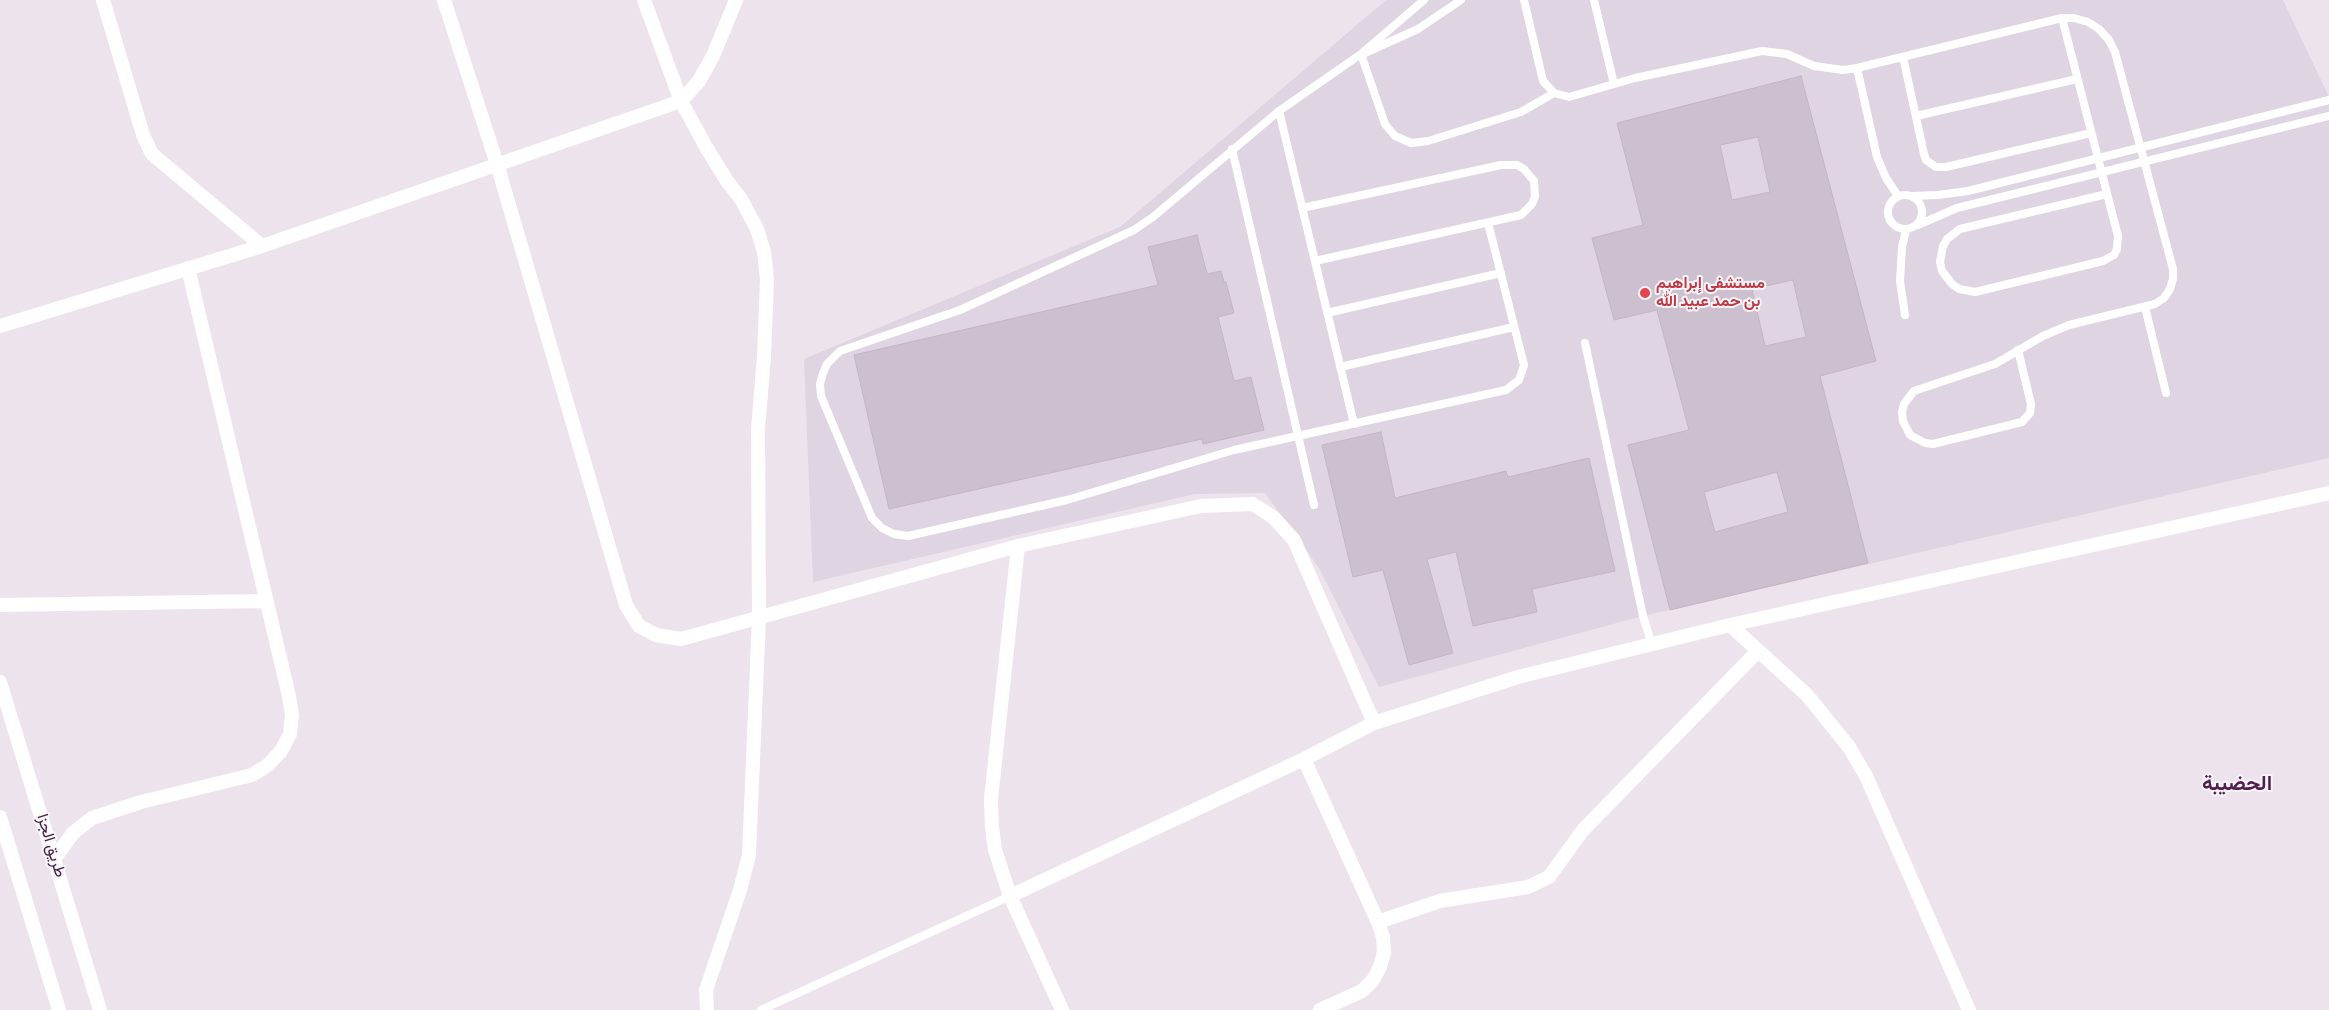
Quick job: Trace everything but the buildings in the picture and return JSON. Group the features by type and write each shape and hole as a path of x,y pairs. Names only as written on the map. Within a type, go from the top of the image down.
{"street":[{"path":"103,0 143,135 152,154 262,246"},
{"path":"444,0 497,164 626,605 639,626 656,635 681,639 1018,546 1201,506 1253,504 1274,518 1294,540 1374,723"},
{"path":"644,0 681,101 711,156 741,199 757,229 764,252 767,279 764,356 758,429 759,617 749,855 740,890 706,990 707,1010"},
{"path":"0,326 262,246 681,101 699,81 713,56 736,0"},
{"path":"54,859 73,833 92,818 141,802 252,774 268,765 281,751 290,734 292,715 188,268"},
{"path":"1010,896 1304,759 1374,723 1518,677 1730,625 2329,493"},
{"path":"1018,546 991,799 995,850 1010,896 1062,1010"},
{"path":"0,604 266,601"},
{"path":"1730,625 1807,695 1849,747 1866,776 1969,1010"},
{"path":"1378,922 1440,902 1528,887 1549,877 1583,830 1758,651"},
{"name":"طريق الجزا","path":"0,682 100,1010"},
{"path":"1304,759 1383,936 1384,952 1380,967 1373,980 1362,991 1320,1010"},
{"path":"0,817 59,1010"}],"lane":[{"path":"1424,0 1361,54 1279,111 1153,217 1118,239 960,310 840,351 827,364 820,384 821,396 872,518 882,528 894,534 908,536 1067,500 1202,459 1506,390 1514,386 1523,373 1524,365 1488,223"},
{"path":"1361,54 1418,30 1461,0"},
{"path":"1524,0 1543,81 1554,93 1569,97 1614,84 1762,51 1787,54 1814,66 1828,69 1857,68 2062,18 2074,18 2088,22 2099,29 2109,40 2115,52 2172,268 2173,279 2170,290 2164,298 2155,304 2070,325 2043,336 2018,350 1995,364 1921,388 1914,392 1904,404 1902,412 1903,421 1910,435 1925,443 1933,444 2022,422 2030,413 2031,404 2018,350"},
{"path":"1594,0 1614,84"},
{"path":"2062,18 2077,79 2098,158 2101,173 2107,194 2119,242 2114,254 2109,259 1975,292 1959,289 1952,284 1942,270 1940,262 1942,246 1947,239 1960,229 2107,194"},
{"path":"1361,54 1385,124 1395,136 1411,143 1428,141 1522,112 1554,93"},
{"path":"1903,57 1926,160 1931,164 1941,168 2091,133"},
{"path":"1857,68 1877,158 1886,178 1898,196"},
{"path":"1916,116 2077,79"},
{"path":"2329,100 1968,191 1898,196 1889,206 1889,219 1893,225 1906,230 1957,208 2329,116"},
{"path":"1279,111 1354,424"},
{"path":"1232,149 1314,504"},
{"path":"1302,208 1502,165 1517,165 1524,169 1534,181 1535,196 1532,204 1521,215 1315,261"},
{"path":"1912,196 1922,206 1922,219 1918,225"},
{"path":"1905,315 1900,281 1902,247 1906,230"},
{"path":"1327,313 1501,273"},
{"path":"2145,307 2166,393"},
{"path":"1340,367 1514,327"},
{"path":"1585,343 1643,616 1652,644"},
{"path":"761,1010 1010,896"}],"shaded area":[{"name":"مستشفى إبراهيم بن حمد عبيد الله","path":"1386,0 2283,0 2329,97 2329,458 1643,616 1379,687 1319,568 1265,493 1195,494 813,582 804,359 1120,227"}],"place":[{"name":"مستشفى إبراهيم بن حمد عبيد الله","path":"1645,293"}],"district":[{"name":"الحضيبة","path":"2237,785"}]}
